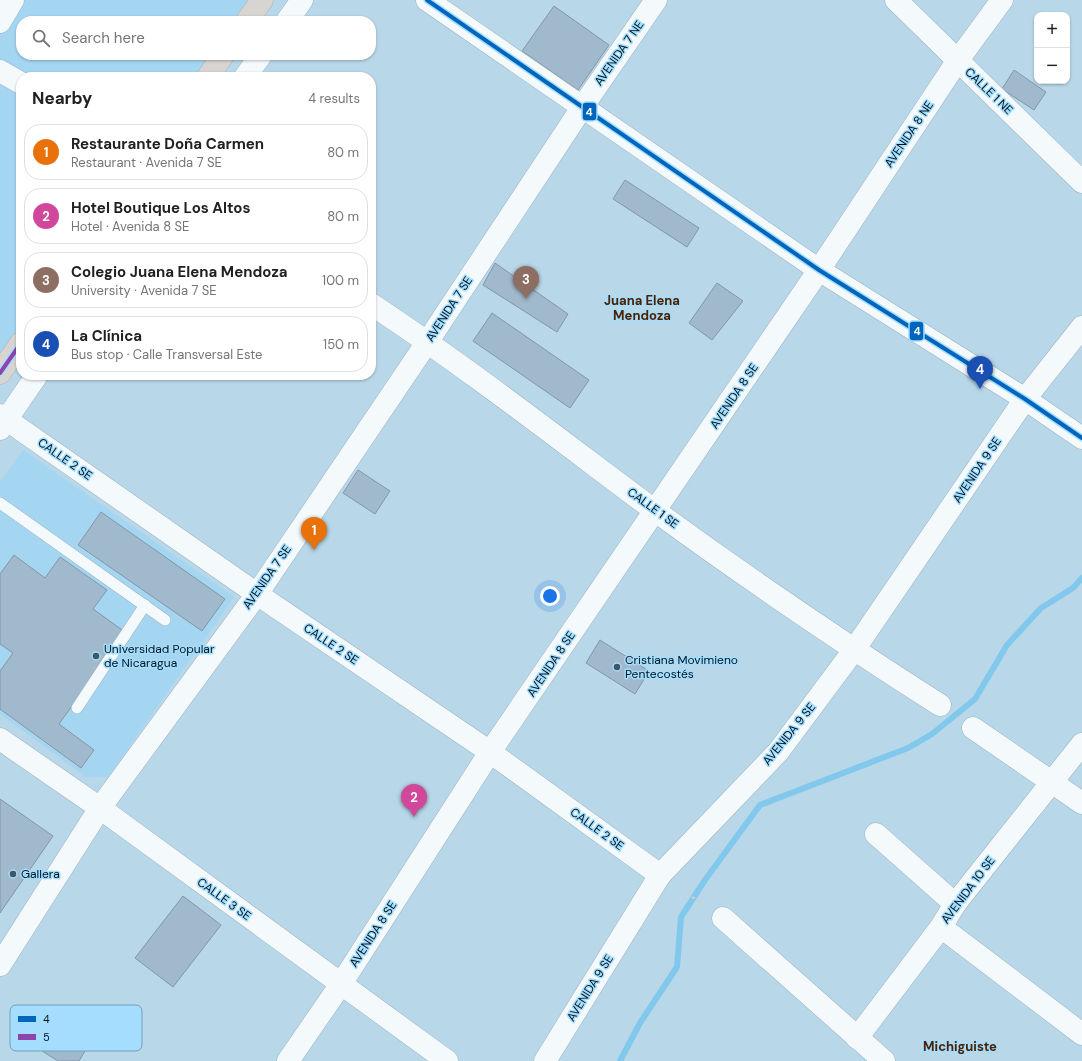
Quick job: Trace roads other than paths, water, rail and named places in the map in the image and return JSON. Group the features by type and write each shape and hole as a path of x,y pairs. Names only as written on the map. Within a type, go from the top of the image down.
{"highway":[{"path":"251,16 262,0"},
{"path":"211,72 220,60"},
{"path":"0,373 16,350"}],"street":[{"path":"0,22 13,0"},
{"path":"291,16 302,0"},
{"path":"427,0 819,270 1025,399 1082,438"},
{"name":"AVENIDA 7 NE","path":"582,106 656,0"},
{"name":"CALLE 1 NE","path":"896,0 1082,182"},
{"name":"AVENIDA 8 NE","path":"819,270 958,60 1002,0"},
{"path":"249,72 257,60"},
{"path":"0,71 16,80"},
{"name":"AVENIDA 7 SE","path":"0,965 100,808 257,594 428,341 582,106"},
{"name":"AVENIDA 8 SE","path":"288,1061 341,984 490,752 656,511 819,270"},
{"name":"CALLE 1 SE","path":"376,307 428,341 656,511 854,650 940,705"},
{"name":"AVENIDA 9 SE","path":"545,1061 660,875 778,752 854,650 1025,399 1082,327"},
{"path":"2,421 33,380"},
{"name":"CALLE 2 SE","path":"2,421 490,752 660,875"},
{"path":"973,728 1082,803"},
{"name":"CALLE 3 SE","path":"0,739 100,808 447,1061"},
{"name":"AVENIDA 10 SE","path":"857,1038 941,927 956,904 1082,744"},
{"path":"876,834 956,904"},
{"path":"723,918 884,1061"},
{"path":"941,927 1082,1034"}],"lane":[{"path":"0,503 166,620"},
{"path":"77,708 145,605"}],"waterway":[{"path":"620,1061 640,1023 677,967 681,917 705,880 760,805 908,748 932,734 975,699 1007,645 1041,608 1073,588 1082,578"}],"place":[{"name":"Colegio Juana Elena Mendoza","path":"526,299"},
{"name":"La Clínica","path":"980,389"},
{"name":"Restaurante Doña Carmen","path":"314,550"},
{"name":"Universidad Popular de Nicaragua","path":"96,656"},
{"name":"Cristiana Movimieno Pentecostés","path":"617,667"},
{"name":"Hotel Boutique Los Altos","path":"414,817"},
{"name":"Gallera","path":"13,874"}],"district":[{"name":"Juana Elena Mendoza","path":"642,308"},
{"name":"Michiguiste","path":"960,1046"}]}
